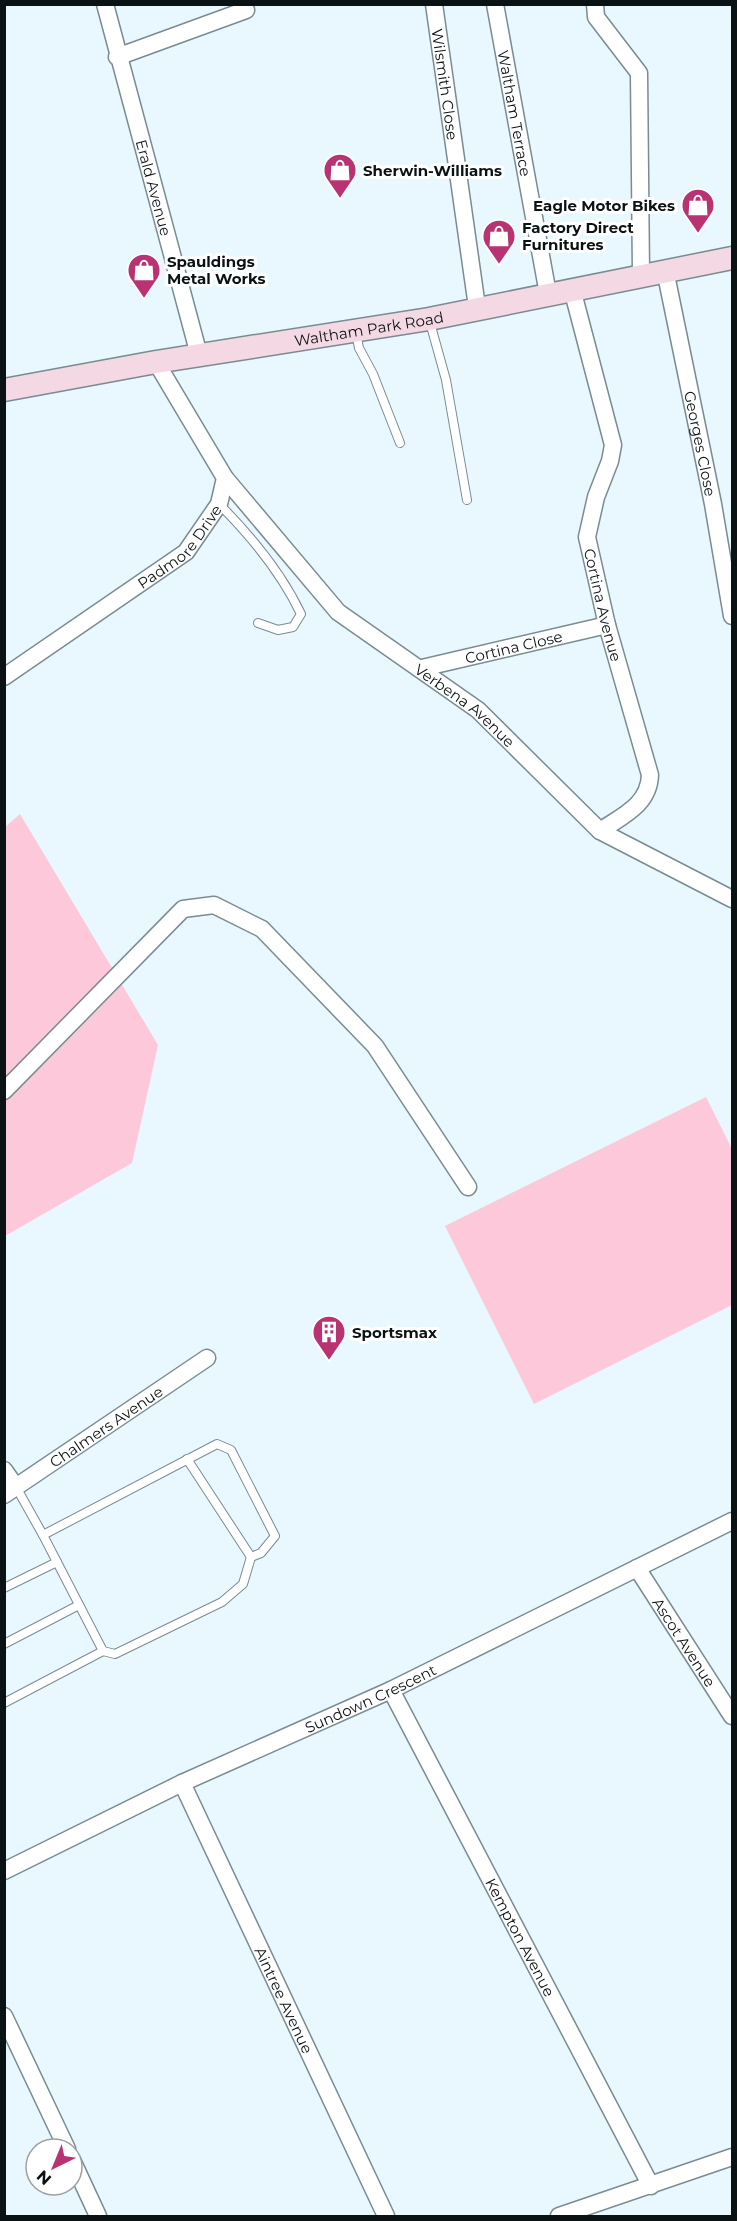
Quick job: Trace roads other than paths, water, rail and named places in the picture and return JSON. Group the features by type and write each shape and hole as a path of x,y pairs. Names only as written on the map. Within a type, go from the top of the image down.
{"main road":[{"name":"Waltham Park Road","path":"4,390 156,362 429,319 477,307 732,258"}],"street":[{"name":"Erald Avenue","path":"105,4 117,57 199,355"},
{"name":"Wilsmith Close","path":"435,4 477,307"},
{"name":"Waltham Terrace","path":"495,4 548,294"},
{"path":"595,4 596,17 639,73 641,274"},
{"path":"117,57 246,10"},
{"name":"Georges Close","path":"665,270 713,504 732,616"},
{"name":"Cortina Avenue","path":"572,289 613,446 610,461 596,497 587,537 607,625 650,775 650,784 642,801 600,831"},
{"path":"156,362 225,478"},
{"name":"Padmore Drive","path":"4,676 186,552 219,504 225,478"},
{"name":"Verbena Avenue","path":"225,478 338,612 422,668 478,710 600,831 732,899"},
{"name":"Cortina Close","path":"422,668 607,625"},
{"path":"4,1091 183,909 214,905 262,929 375,1046 468,1187"},
{"name":"Chalmers Avenue","path":"10,1491 207,1358"},
{"path":"4,1470 10,1491"},
{"name":"Sundown Crescent","path":"4,1871 182,1783 390,1690 732,1521"},
{"name":"Ascot Avenue","path":"637,1568 732,1716"},
{"name":"Kempton Avenue","path":"390,1690 651,2186"},
{"name":"Aintree Avenue","path":"182,1783 386,2217"},
{"path":"4,2016 61,2137"},
{"path":"559,2217 732,2157"},
{"path":"84,2186 98,2217"}],"lane":[{"path":"429,319 446,380 467,500"},
{"path":"356,331 359,348 374,374 400,443"},
{"path":"219,504 248,533 289,589 301,614 293,627 278,630 258,623"},
{"path":"43,1535 217,1444 231,1450 275,1536 261,1553 251,1557"},
{"path":"4,1703 103,1651 115,1654 222,1602 243,1584 251,1557 187,1459"},
{"path":"10,1491 43,1535 103,1651"},
{"path":"4,1588 57,1562"},
{"path":"4,1644 79,1605"}],"place":[{"name":"Sherwin-Williams","path":"340,199"},
{"name":"Eagle Motor Bikes","path":"698,234"},
{"name":"Factory Direct Furnitures","path":"499,265"},
{"name":"Spauldings Metal Works","path":"144,299"},
{"name":"Sportsmax","path":"329,1361"}]}
